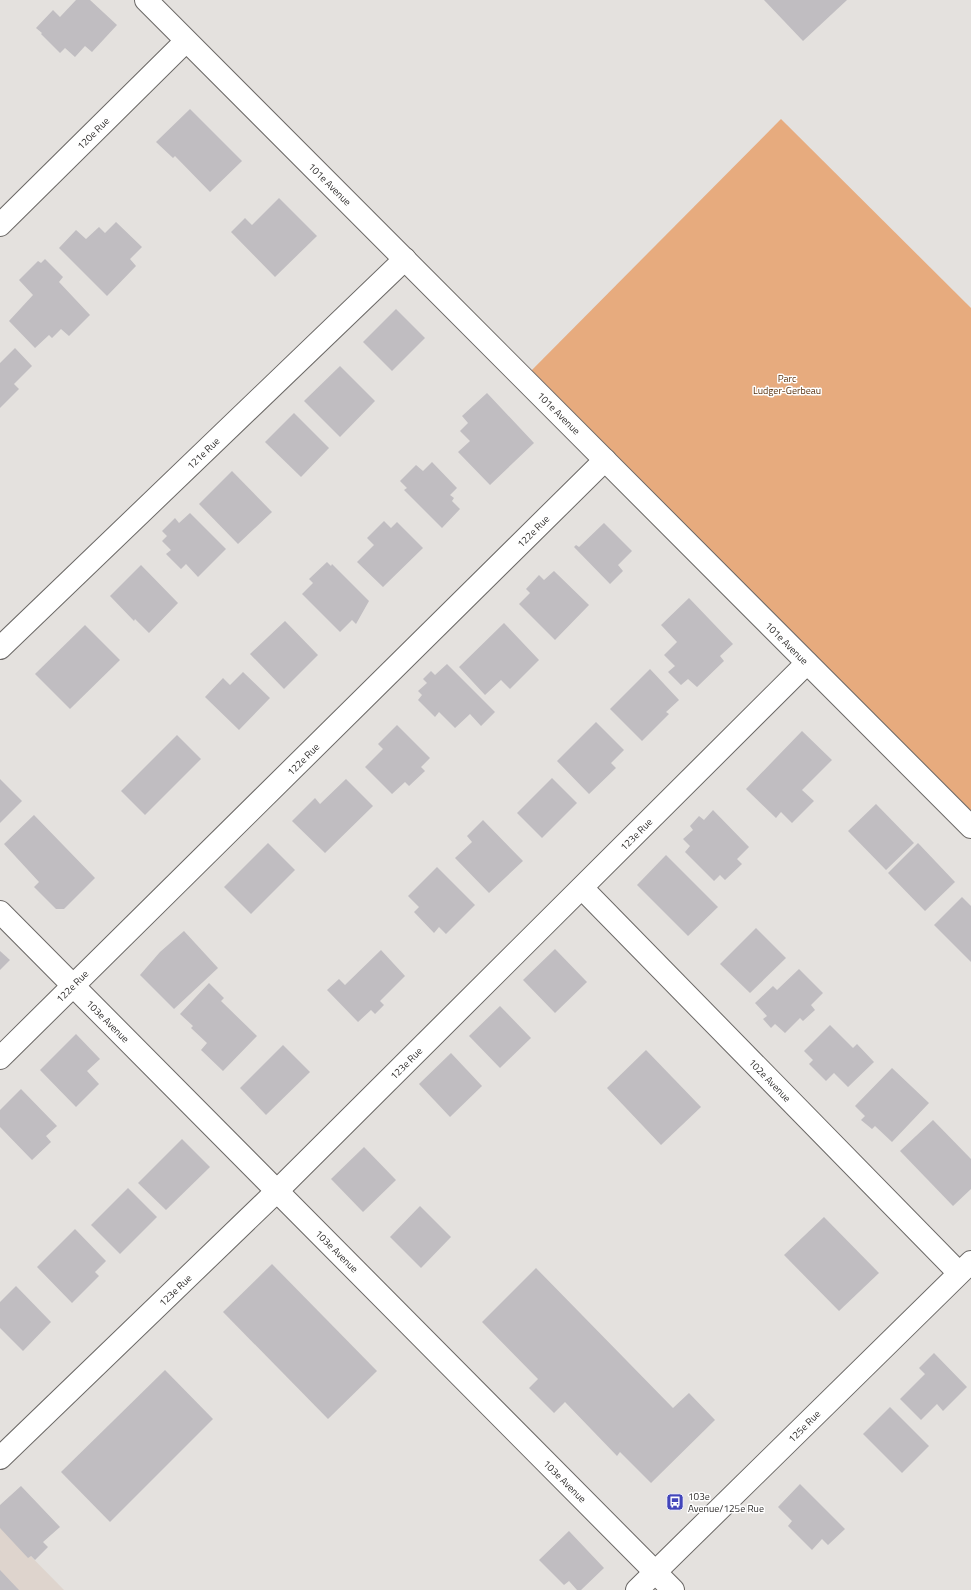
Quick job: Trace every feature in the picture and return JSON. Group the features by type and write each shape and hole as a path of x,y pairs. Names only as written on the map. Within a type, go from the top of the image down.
{"street":[{"name":"101e Avenue","path":"146,0 971,827"},
{"name":"120e Rue","path":"0,225 186,40"},
{"name":"121e Rue","path":"0,648 405,259"},
{"name":"122e Rue","path":"0,1058 605,460"},
{"name":"123e Rue","path":"0,1458 277,1191 807,663"},
{"name":"102e Avenue","path":"582,888 965,1267"},
{"name":"103e Avenue","path":"0,912 673,1590"},
{"name":"125e Rue","path":"637,1590 965,1267"}],"shaded area":[{"path":"0,1525 64,1590 0,1590"}],"green space":[{"name":"Parc Ludger-Gerbeau","path":"781,119 971,308 971,827 524,378"}],"building":[{"path":"76,0 90,0 117,25 92,52 85,46 75,57 65,48 60,53 36,28 53,10 60,17"},
{"path":"764,0 847,0 803,41"},
{"path":"190,109 242,161 210,192 175,156 173,158 156,142"},
{"path":"279,198 317,236 275,277 231,232 245,218 252,225"},
{"path":"116,222 142,247 130,259 136,266 107,296 59,248 76,230 86,239 99,227 105,233"},
{"path":"45,259 63,277 59,282 90,315 69,336 61,329 52,338 49,335 35,348 9,321 33,295 19,280 38,261 41,263"},
{"path":"396,309 425,338 392,371 363,342"},
{"path":"15,348 32,366 14,384 19,389 0,408 0,363"},
{"path":"340,366 375,401 340,437 304,401"},
{"path":"487,393 534,443 490,485 458,452 470,441 460,431 468,423 462,416"},
{"path":"294,413 329,448 301,477 265,442"},
{"path":"432,462 457,488 450,495 454,498 452,501 460,509 442,528 404,490 407,488 400,481 416,465 423,471"},
{"path":"232,471 272,512 238,544 199,504"},
{"path":"190,513 226,549 198,577 186,564 181,569 166,554 171,550 162,541 167,536 162,531 175,518 179,523"},
{"path":"384,521 391,528 397,522 423,548 383,587 357,562 374,545 367,538"},
{"path":"604,523 632,551 618,565 623,571 610,584 574,547 576,545 579,547"},
{"path":"327,562 331,566 332,564 369,601 356,624 352,620 340,632 302,594 313,583 309,579"},
{"path":"141,565 178,603 149,633 135,619 134,621 110,596"},
{"path":"554,571 589,605 555,640 519,604 530,593 526,589 539,575 544,580"},
{"path":"689,598 733,644 720,656 724,661 697,687 688,679 681,685 668,672 675,666 664,655 677,642 661,625"},
{"path":"285,621 318,655 284,689 250,654"},
{"path":"504,623 539,660 510,689 501,680 485,695 459,667"},
{"path":"85,625 120,660 70,709 35,674"},
{"path":"447,664 495,712 481,726 470,714 455,728 439,712 435,717 418,700 422,695 418,691 427,683 423,679 431,671 435,675"},
{"path":"650,669 679,700 666,712 669,714 642,741 610,709"},
{"path":"243,672 270,698 239,730 205,697 223,678 230,685"},
{"path":"596,722 624,750 611,763 616,768 589,794 557,761"},
{"path":"397,725 430,758 421,767 425,771 409,786 405,782 392,794 365,767 383,749 378,744"},
{"path":"802,731 832,760 802,790 814,801 792,823 781,812 776,818 746,789"},
{"path":"177,735 201,759 145,815 121,791"},
{"path":"552,778 577,803 542,838 517,813"},
{"path":"0,779 22,801 0,823"},
{"path":"346,779 373,806 325,853 292,821 315,798 320,804"},
{"path":"876,804 914,843 886,870 848,831"},
{"path":"713,810 749,847 737,859 742,864 725,880 720,875 714,881 685,852 690,846 683,839 693,830 690,826 699,816 704,820"},
{"path":"34,815 95,878 64,909 56,909 34,887 39,882 4,844"},
{"path":"483,820 523,861 489,893 455,858 472,842 467,836"},
{"path":"268,843 295,870 251,914 224,887"},
{"path":"918,843 955,882 925,911 888,873"},
{"path":"666,855 718,907 688,936 637,885"},
{"path":"437,867 475,905 446,934 439,927 434,933 414,912 419,907 408,896"},
{"path":"962,897 971,906 971,962 934,925"},
{"path":"756,928 786,958 750,993 720,964"},
{"path":"184,931 218,968 174,1009 140,975 160,952"},
{"path":"555,949 587,982 555,1013 523,980"},
{"path":"381,950 405,976 380,1001 384,1005 375,1014 371,1010 358,1022 327,990 339,979 345,985"},
{"path":"0,951 10,960 0,970"},
{"path":"799,969 823,993 811,1005 815,1010 803,1021 800,1018 785,1033 775,1024 771,1028 763,1019 767,1016 755,1003 773,986 777,990"},
{"path":"209,983 224,998 221,1001 257,1036 223,1071 201,1050 207,1043 191,1028 193,1026 180,1014"},
{"path":"500,1006 531,1038 500,1068 469,1036"},
{"path":"830,1025 853,1048 857,1044 874,1062 848,1087 834,1073 826,1081 809,1064 813,1060 804,1051"},
{"path":"76,1034 100,1059 87,1071 99,1084 76,1107 40,1070"},
{"path":"283,1045 310,1072 266,1115 240,1088"},
{"path":"646,1050 701,1107 661,1145 607,1088"},
{"path":"451,1053 482,1086 450,1117 419,1084"},
{"path":"892,1068 929,1103 892,1142 875,1126 872,1129 861,1120 865,1116 855,1106"},
{"path":"21,1089 57,1126 46,1136 51,1142 32,1160 0,1127 0,1110"},
{"path":"933,1120 971,1159 971,1189 953,1206 900,1151"},
{"path":"182,1139 210,1167 166,1210 138,1183"},
{"path":"364,1147 396,1180 363,1212 331,1179"},
{"path":"128,1188 157,1217 120,1254 91,1225"},
{"path":"420,1206 451,1237 421,1268 390,1237"},
{"path":"824,1217 879,1273 839,1311 784,1255"},
{"path":"75,1229 106,1261 95,1272 99,1276 72,1303 37,1267"},
{"path":"272,1264 377,1371 328,1419 223,1312"},
{"path":"536,1268 673,1408 689,1393 715,1420 651,1483 620,1452 617,1456 565,1402 554,1413 529,1388 538,1379 482,1322"},
{"path":"16,1286 51,1322 23,1351 0,1328 0,1302"},
{"path":"934,1353 967,1387 943,1411 937,1404 921,1420 900,1399 925,1374 919,1368"},
{"path":"165,1370 213,1419 110,1522 61,1472"},
{"path":"890,1407 929,1446 902,1473 863,1434"},
{"path":"800,1484 845,1529 828,1545 822,1539 812,1550 788,1526 792,1521 778,1507"},
{"path":"21,1486 60,1527 43,1542 48,1547 35,1560 31,1556 28,1558 0,1528 0,1505"},
{"path":"569,1531 604,1568 581,1590 577,1590 569,1581 564,1585 539,1560"},
{"path":"0,1570 19,1590 0,1590"}],"place":[{"name":"103e Avenue/125e Rue","path":"675,1502"}]}
